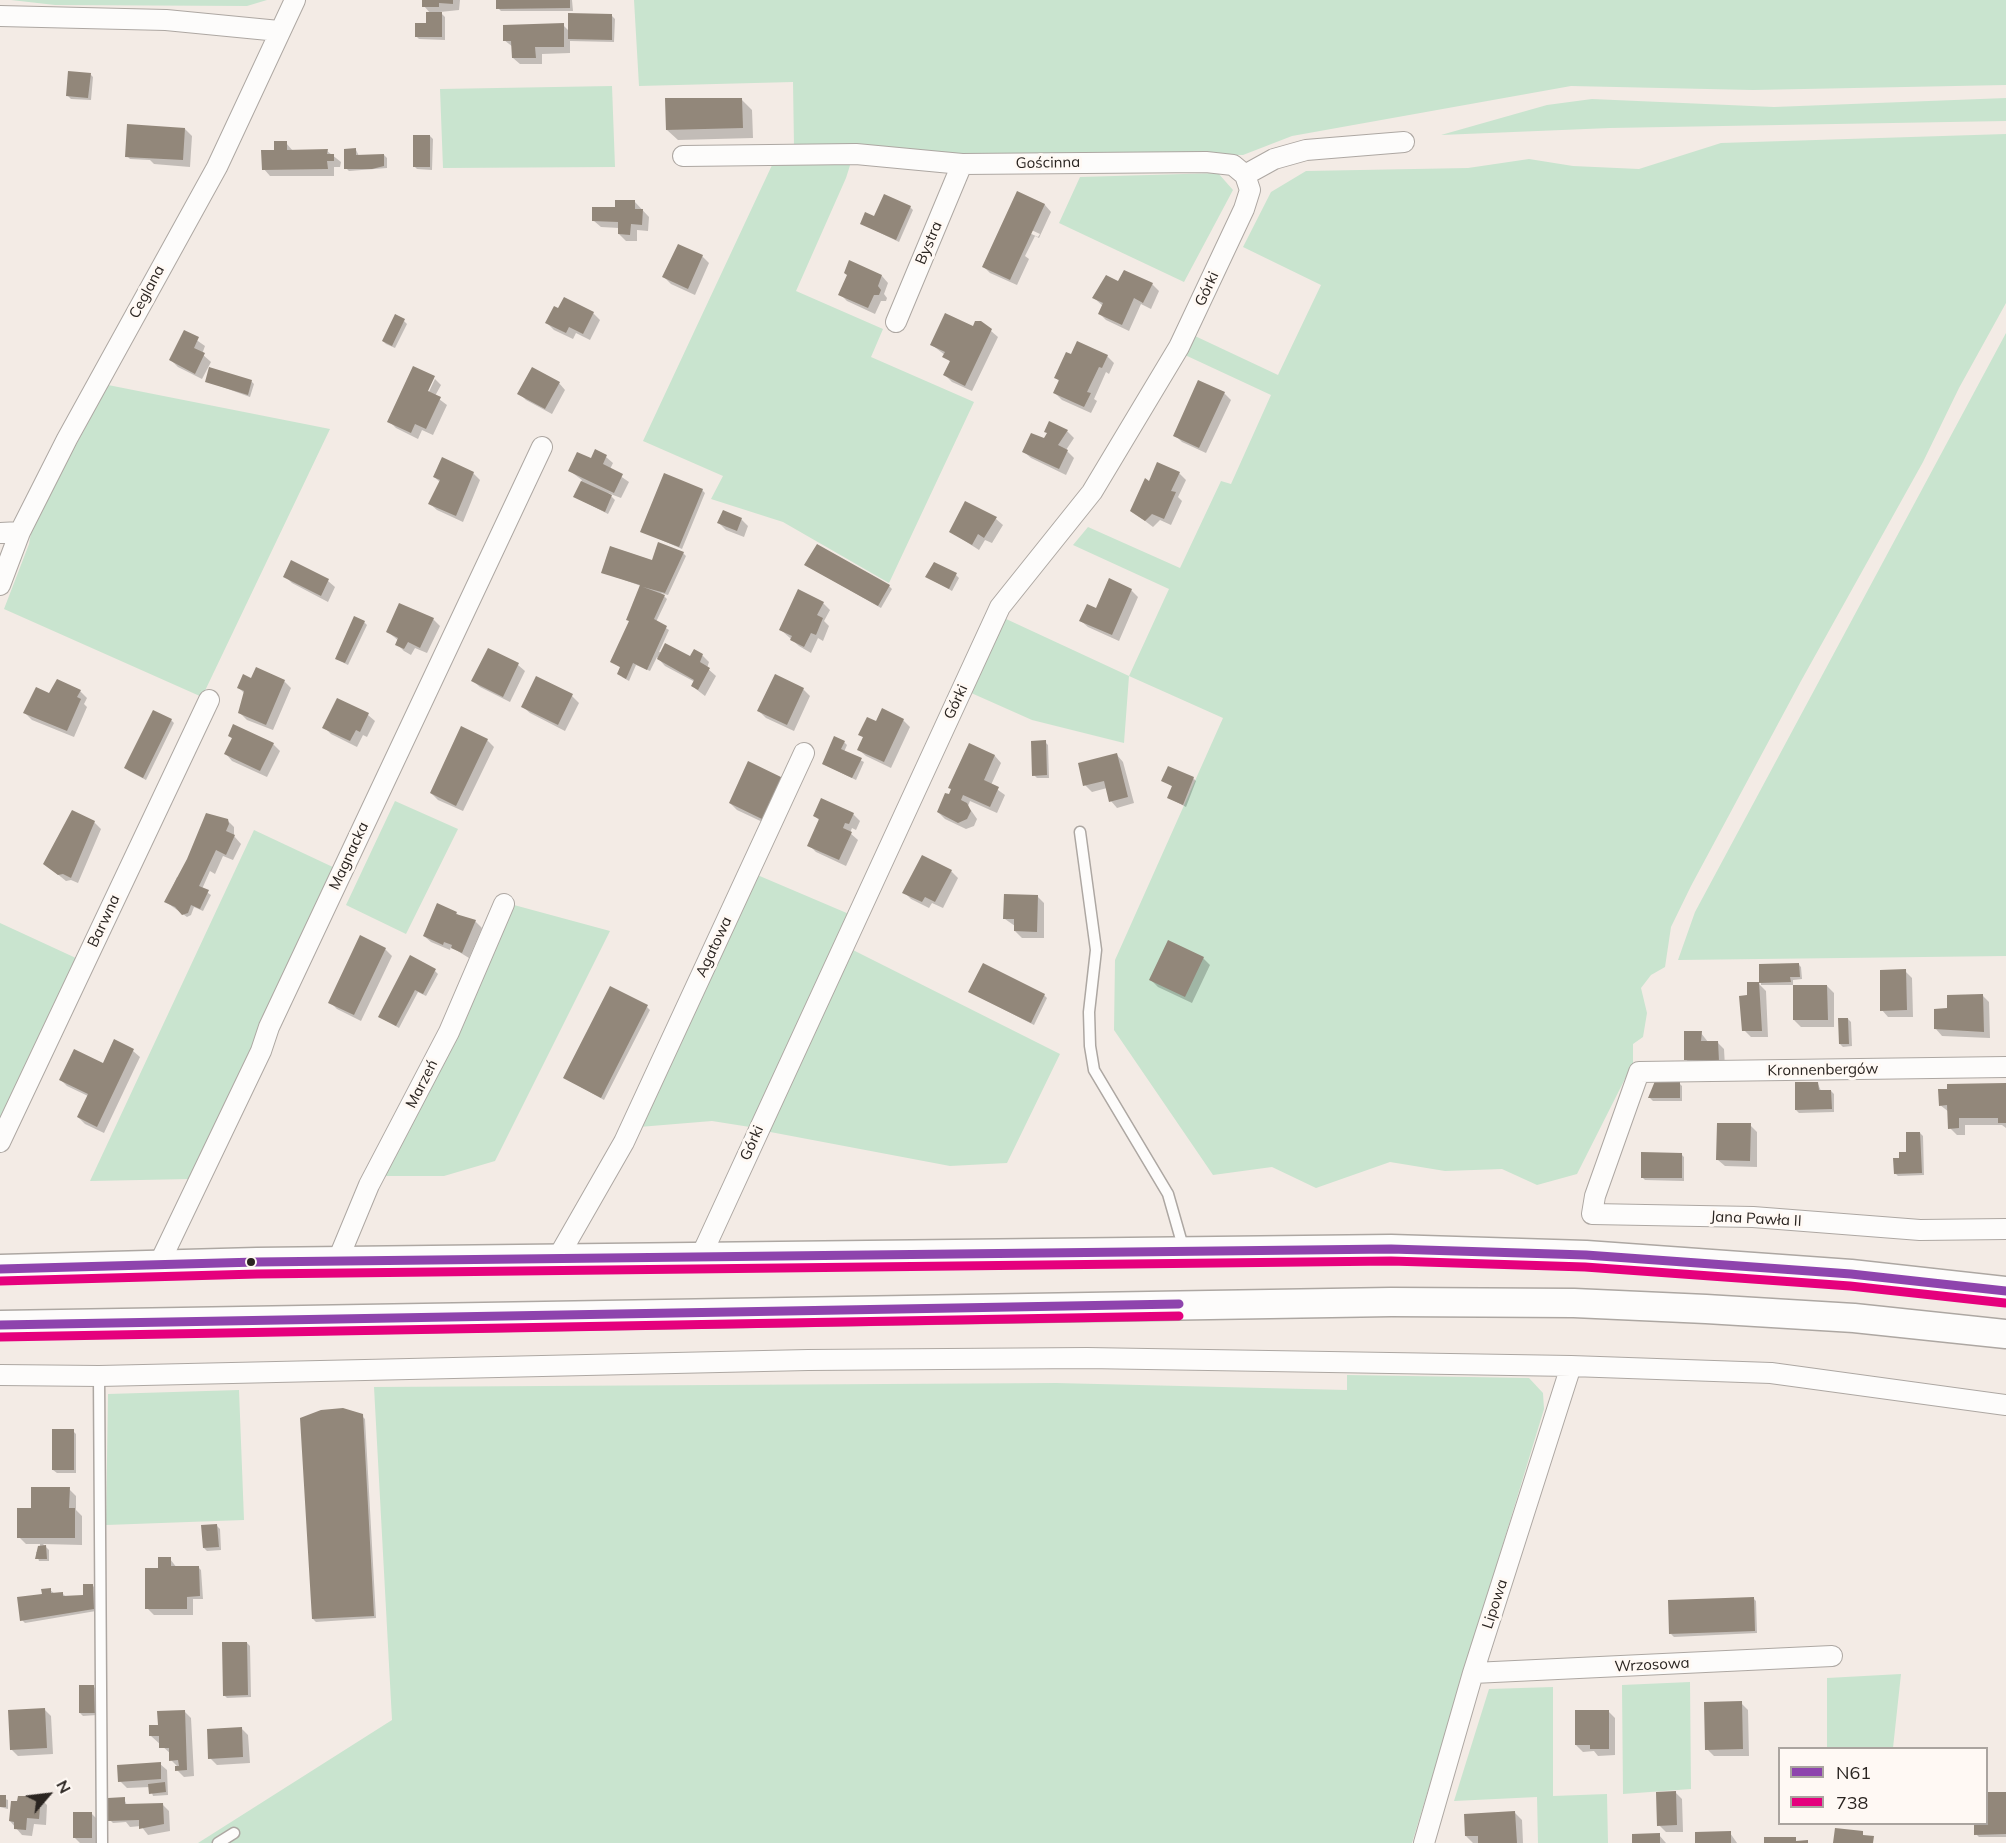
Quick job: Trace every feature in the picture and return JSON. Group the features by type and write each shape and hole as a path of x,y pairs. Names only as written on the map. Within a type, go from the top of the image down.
{"main road":[{"path":"0,1269 257,1262 1391,1249 1586,1255 1851,1274 2006,1291"},
{"path":"0,1325 1391,1302 1574,1303 1854,1318 2006,1334"}],"street":[{"name":"Ceglana","path":"0,585 20,532 72,429 216,167 295,0"},
{"path":"0,16 166,20 279,31"},
{"path":"1245,175 1274,159 1306,150 1404,142"},
{"name":"Gościnna","path":"684,156 856,154 962,164 1206,162 1233,165 1245,175"},
{"name":"Bystra","path":"896,322 962,164"},
{"name":"Górki","path":"701,1256 1000,607 1092,492 1179,347 1244,209 1250,190 1245,175"},
{"name":"Magnacka","path":"158,1266 256,1062 269,1027 542,447"},
{"path":"0,533 20,532"},
{"name":"Barwna","path":"0,1142 208,700"},
{"name":"Agatowa","path":"557,1259 624,1142 804,753"},
{"name":"Marzeń","path":"337,1262 369,1185 449,1032 504,904"},
{"name":"Kronnenbergów","path":"1592,1214 1594,1196 1639,1072 2006,1067"},
{"name":"Jana Pawła II","path":"1592,1214 1753,1217 1920,1230 2006,1228"},
{"path":"0,1375 99,1376 808,1360 1075,1358 1571,1366 1772,1373 2006,1405"},
{"name":"Lipowa","path":"1424,1843 1473,1673 1571,1366"},
{"name":"Wrzosowa","path":"1473,1673 1832,1656"}],"lane":[{"path":"1080,832 1096,950 1089,1012 1094,1070 1168,1194 1185,1250"},
{"path":"99,1376 102,1843"},
{"path":"218,1843 234,1833"}],"green space":[{"path":"11,0 267,0 247,6 55,5"},
{"path":"634,0 2006,0 2006,85 1753,90 1571,86 1292,136 1243,155 1110,153 988,156 794,146 793,82 639,86"},
{"path":"612,86 615,167 443,168 440,89"},
{"path":"2006,98 2006,121 1610,128 1441,135 1547,105 1592,99 1774,107"},
{"path":"2006,134 2006,303 1959,388 1923,462 1801,681 1691,886 1671,927 1665,967 1651,975 1641,988 1647,1013 1643,1037 1633,1044 1633,1063 1577,1174 1537,1185 1502,1169 1445,1171 1390,1162 1316,1188 1272,1167 1213,1175 1114,1030 1115,960 1223,718 1129,676 1169,589 1073,545 1088,527 1180,568 1221,481 1231,484 1271,395 1185,355 1195,336 1278,375 1321,285 1243,247 1271,192 1306,171 1468,168 1529,159 1573,166 1639,169 1721,143"},
{"path":"852,159 846,178 796,291 883,329 871,357 974,402 889,583 783,522 711,499 723,476 643,441 773,163"},
{"path":"1218,173 1233,190 1184,282 1059,223 1080,177"},
{"path":"2006,333 2006,956 1678,960 1695,912"},
{"path":"108,385 330,429 202,697 4,609 29,544 32,527"},
{"path":"1004,618 1129,676 1124,743 1032,720 969,692"},
{"path":"395,801 458,829 406,934 346,905"},
{"path":"254,830 337,869 190,1179 90,1181"},
{"path":"755,874 849,914 750,1127 712,1121 639,1127"},
{"path":"514,905 610,931 495,1161 444,1176 382,1176 457,1034"},
{"path":"0,923 78,959 0,1124"},
{"path":"849,948 1060,1054 1007,1163 950,1166 765,1131"},
{"path":"1347,1375 1529,1378 1543,1393 1544,1409 1412,1843 198,1843 392,1720 374,1387 1056,1383 1347,1390"},
{"path":"239,1390 244,1520 106,1525 108,1394"},
{"path":"1901,1674 1893,1747 1827,1747 1827,1678"},
{"path":"1690,1682 1691,1789 1623,1794 1622,1685"},
{"path":"1553,1687 1553,1796 1607,1794 1608,1843 1538,1843 1537,1797 1454,1801 1489,1689"}],"building":[{"path":"422,0 453,0 453,4 439,3 439,7 422,7"},
{"path":"496,0 570,0 570,8 496,9"},
{"path":"426,12 442,12 442,37 415,37 415,23 426,23"},
{"path":"568,13 612,14 612,40 568,39"},
{"path":"564,23 564,47 535,47 536,58 512,58 511,41 503,41 503,25"},
{"path":"68,71 91,73 88,98 66,96"},
{"path":"665,98 742,98 743,128 666,130"},
{"path":"127,124 185,128 183,160 125,157"},
{"path":"413,135 430,135 430,167 413,167"},
{"path":"274,141 287,141 287,150 328,149 327,154 334,154 334,161 327,161 328,169 262,170 261,150 274,150"},
{"path":"356,148 356,155 384,154 384,166 372,169 344,169 344,149"},
{"path":"1017,191 1045,204 1010,280 982,267"},
{"path":"884,194 911,206 896,240 860,224 865,212 874,216"},
{"path":"615,200 635,200 635,209 643,209 642,225 631,224 630,235 618,234 618,222 592,221 592,207 615,207"},
{"path":"678,244 703,255 688,289 662,277"},
{"path":"849,260 882,275 878,286 881,290 879,295 874,295 868,308 838,295 847,275 844,273"},
{"path":"1124,270 1153,283 1143,303 1134,298 1122,325 1098,314 1103,303 1092,298 1106,275 1118,281"},
{"path":"564,297 594,312 583,334 569,327 566,333 545,323 554,306 558,308"},
{"path":"945,313 973,326 975,321 981,321 992,329 965,386 943,375 950,361 942,357 945,352 930,345"},
{"path":"395,314 405,319 392,346 382,341"},
{"path":"184,330 199,337 194,348 205,353 195,374 169,360"},
{"path":"1077,341 1108,355 1102,368 1099,367 1087,392 1091,393 1084,407 1053,393 1059,380 1054,378 1066,352 1071,354"},
{"path":"413,366 435,376 428,391 441,397 426,429 415,424 411,433 387,422"},
{"path":"209,367 252,380 248,395 205,382"},
{"path":"532,367 560,382 545,409 517,394"},
{"path":"1198,380 1225,392 1199,448 1173,436"},
{"path":"1049,421 1068,430 1058,445 1068,450 1059,469 1022,452 1031,433 1044,438"},
{"path":"595,449 607,455 603,464 623,474 614,493 568,471 577,452 591,458"},
{"path":"442,457 474,472 456,516 428,504 440,480 433,477"},
{"path":"1157,462 1180,472 1171,491 1176,492 1164,519 1152,514 1145,521 1130,511 1145,478 1149,481"},
{"path":"664,473 703,489 679,547 640,532"},
{"path":"581,481 612,495 605,512 573,497"},
{"path":"965,501 997,517 984,538 978,534 972,545 949,532"},
{"path":"723,510 742,518 737,531 717,523"},
{"path":"658,542 684,552 665,593 643,587 665,595 654,619 667,626 647,670 633,663 626,679 617,674 620,667 610,662 629,621 626,620 640,585 601,573 610,546 652,560"},
{"path":"817,544 890,585 878,606 804,565"},
{"path":"291,560 329,579 321,596 283,577"},
{"path":"934,562 957,573 949,589 925,577"},
{"path":"1109,578 1132,589 1112,635 1079,621 1087,604 1096,608"},
{"path":"798,589 824,602 817,615 823,618 816,635 811,633 804,647 790,640 792,636 779,630"},
{"path":"399,603 434,618 420,648 408,642 404,649 395,645 398,638 386,632"},
{"path":"354,616 365,621 345,663 335,659"},
{"path":"665,643 690,656 694,649 703,654 700,662 710,668 698,690 691,686 694,680 657,659"},
{"path":"488,648 519,663 503,697 471,681"},
{"path":"256,667 285,680 266,725 238,713 244,691 237,688 243,674 251,678"},
{"path":"775,674 804,688 787,725 757,711"},
{"path":"536,676 573,694 558,725 521,707"},
{"path":"57,679 81,690 77,697 81,699 67,731 23,713 36,687 49,693"},
{"path":"337,698 369,713 360,732 356,730 350,741 322,728"},
{"path":"882,708 904,719 884,762 857,750 863,737 858,735 867,717 876,721"},
{"path":"153,710 172,719 143,778 124,768"},
{"path":"233,724 274,743 260,771 224,754 232,738 228,736"},
{"path":"461,726 488,739 456,806 430,793"},
{"path":"834,736 845,741 841,749 862,758 852,778 822,764"},
{"path":"1046,740 1047,775 1032,776 1031,741"},
{"path":"969,743 995,755 984,780 999,787 990,807 963,795 961,800 967,803 971,811 967,819 958,823 937,812 945,793 949,794 951,789 948,788"},
{"path":"1117,753 1128,797 1109,802 1104,781 1083,786 1078,763"},
{"path":"748,761 783,778 764,820 729,803"},
{"path":"1168,766 1194,777 1183,805 1167,798 1172,786 1161,781"},
{"path":"821,798 854,813 849,824 845,823 843,828 852,832 839,860 807,846 819,819 813,816"},
{"path":"72,810 95,821 71,878 63,874 58,875 43,864"},
{"path":"206,813 228,819 229,824 226,831 235,835 226,855 216,850 199,886 209,890 200,909 191,905 188,913 182,915 175,907 164,902 187,859"},
{"path":"922,855 952,870 935,902 925,897 922,902 902,893"},
{"path":"1004,894 1038,895 1037,932 1014,931 1014,919 1003,919"},
{"path":"437,903 457,912 456,914 476,920 462,953 451,948 452,945 444,942 443,945 423,936"},
{"path":"360,935 386,948 354,1015 328,1003"},
{"path":"1168,940 1204,957 1185,997 1149,980"},
{"path":"410,955 436,969 423,994 415,990 396,1026 378,1017"},
{"path":"983,963 1045,994 1031,1023 968,992"},
{"path":"1799,963 1800,977 1790,977 1791,982 1759,983 1759,964"},
{"path":"1906,969 1907,1010 1880,1011 1880,970"},
{"path":"1747,982 1759,982 1762,1031 1742,1031 1739,996 1747,995"},
{"path":"1793,985 1827,985 1828,1020 1793,1020"},
{"path":"610,986 648,1005 601,1098 563,1078"},
{"path":"1983,994 1984,1032 1934,1029 1934,1009 1947,1008 1947,995"},
{"path":"1838,1018 1848,1018 1849,1044 1839,1044"},
{"path":"1684,1031 1702,1031 1701,1041 1718,1041 1719,1061 1684,1060"},
{"path":"114,1039 134,1049 97,1127 77,1117 88,1094 59,1080 74,1049 103,1063"},
{"path":"1655,1081 1680,1081 1680,1098 1648,1098"},
{"path":"1795,1082 1818,1082 1819,1090 1831,1090 1832,1109 1795,1110"},
{"path":"2006,1083 2006,1123 1998,1123 1998,1118 1959,1118 1959,1128 1948,1129 1947,1105 1939,1106 1938,1089 1947,1089 1947,1084"},
{"path":"1717,1123 1751,1123 1750,1161 1716,1160"},
{"path":"1906,1132 1920,1132 1922,1173 1894,1174 1893,1158 1899,1158 1899,1152 1906,1152"},
{"path":"1641,1152 1682,1153 1682,1178 1641,1178"},
{"path":"343,1408 363,1414 374,1616 312,1619 300,1418 321,1410"},
{"path":"52,1429 74,1429 74,1470 52,1470"},
{"path":"31,1487 70,1487 69,1508 75,1508 75,1538 17,1538 17,1508 31,1508"},
{"path":"217,1524 219,1547 203,1548 201,1525"},
{"path":"46,1545 47,1559 35,1559 38,1546"},
{"path":"158,1557 171,1557 171,1566 199,1566 200,1596 187,1597 187,1609 145,1609 145,1568 158,1568"},
{"path":"83,1584 93,1584 94,1609 20,1621 17,1597 42,1594 41,1589 51,1588 51,1593 63,1592 63,1596 83,1595"},
{"path":"1754,1597 1755,1631 1669,1634 1668,1600"},
{"path":"222,1642 247,1642 248,1695 223,1696"},
{"path":"79,1685 94,1685 95,1713 79,1713"},
{"path":"1742,1701 1743,1749 1705,1750 1704,1702"},
{"path":"45,1708 47,1748 10,1750 8,1710"},
{"path":"185,1710 187,1770 175,1771 175,1766 179,1766 178,1760 169,1761 169,1748 159,1748 159,1736 149,1736 149,1725 158,1725 157,1711"},
{"path":"1575,1710 1609,1710 1609,1749 1590,1749 1590,1745 1575,1745"},
{"path":"242,1727 243,1757 208,1759 207,1729"},
{"path":"161,1762 161,1779 118,1782 117,1765"},
{"path":"165,1782 166,1792 149,1794 148,1784"},
{"path":"1676,1791 1677,1825 1657,1826 1656,1792"},
{"path":"1988,1792 2006,1792 2006,1834 1974,1835 1974,1825 1988,1825"},
{"path":"0,1795 6,1795 6,1807 0,1807"},
{"path":"18,1796 41,1796 39,1819 27,1818 26,1830 14,1829 14,1822 9,1821 11,1801 17,1801"},
{"path":"125,1797 125,1804 163,1803 164,1824 139,1829 139,1820 108,1821 108,1798"},
{"path":"1515,1811 1517,1843 1478,1843 1478,1836 1465,1836 1464,1814"},
{"path":"73,1812 92,1812 92,1838 73,1838"},
{"path":"1835,1828 1863,1831 1863,1835 1874,1836 1873,1843 1833,1843"},
{"path":"1731,1831 1731,1843 1695,1843 1695,1832"},
{"path":"1660,1833 1660,1843 1632,1843 1632,1834"},
{"path":"1764,1837 1796,1837 1796,1841 1808,1840 1808,1843 1764,1843"}],"transit line":[{"name":"N61","path":"0,1269 257,1262 1391,1249 1586,1255 1851,1274 2006,1291"},
{"name":"738","path":"0,1281 257,1274 1391,1261 1585,1267 1850,1286 2005,1303"},
{"name":"N61","path":"0,1325 1179,1304"},
{"name":"738","path":"0,1337 1179,1316"}]}
